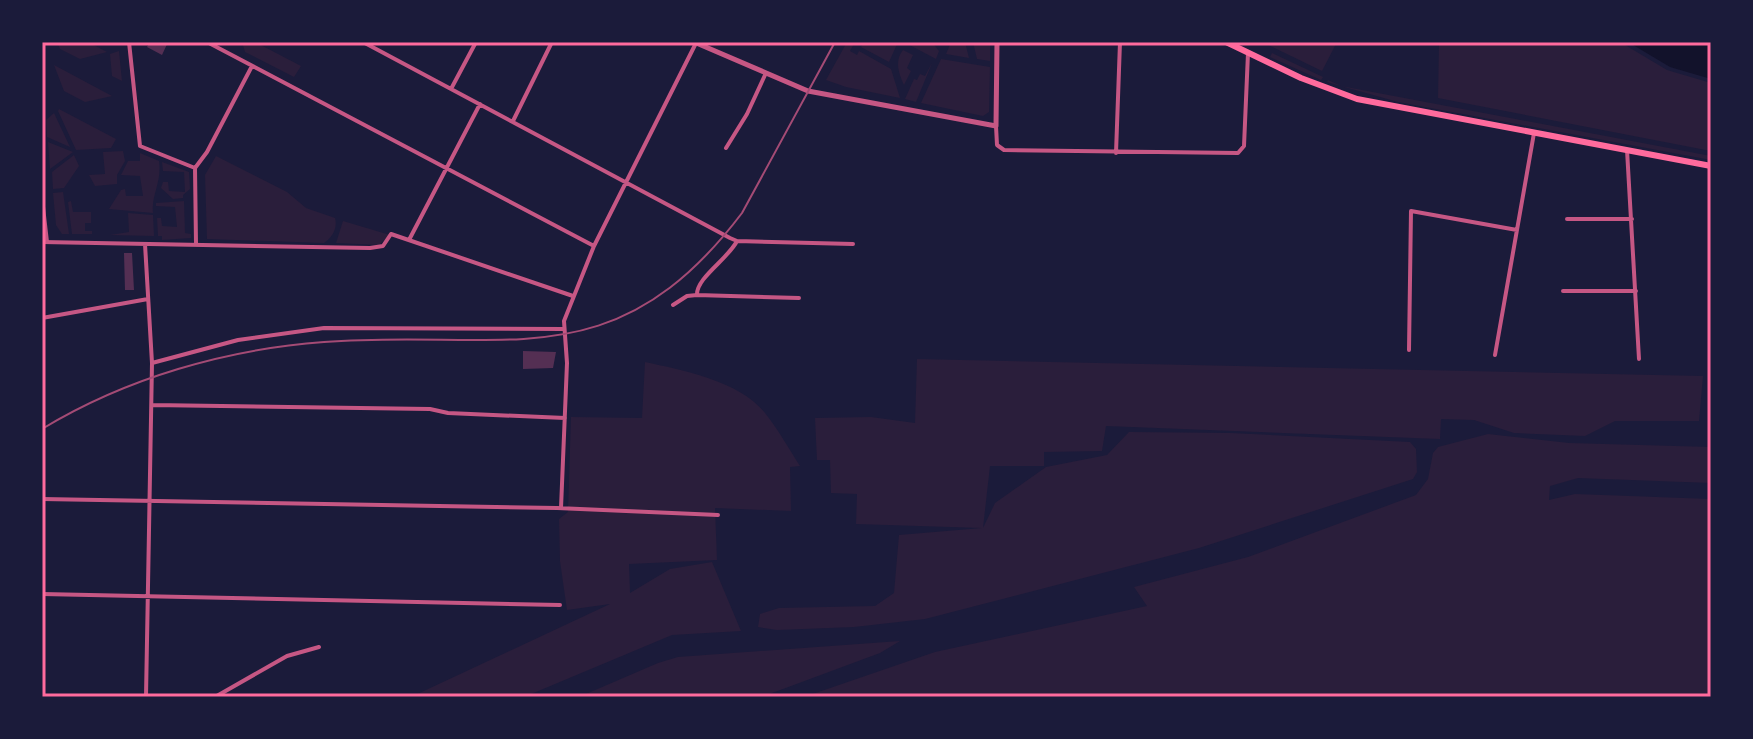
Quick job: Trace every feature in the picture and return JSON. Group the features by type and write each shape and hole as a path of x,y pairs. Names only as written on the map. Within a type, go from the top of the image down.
{"main road":[{"path":"1226,42 1301,78 1357,99 1711,166"}],"street":[{"path":"129,42 140,146 195,168"},
{"path":"207,42 594,246"},
{"path":"363,42 737,241 853,244"},
{"path":"451,89 476,42"},
{"path":"513,121 552,42"},
{"path":"561,508 568,354 563,329 594,246 695,42 765,75 808,91 996,126"},
{"path":"997,42 997,145 1004,150 1234,154 1244,146 1248,53"},
{"path":"1116,153 1120,42"},
{"path":"196,244 195,168 207,152 253,65"},
{"path":"726,148 747,114 765,75"},
{"path":"409,240 480,104"},
{"path":"1495,355 1534,133"},
{"path":"1627,150 1639,359"},
{"path":"42,198 44,242 378,247 383,246 391,234 573,296"},
{"path":"1409,350 1411,211 1517,230"},
{"path":"1567,219 1632,219"},
{"path":"697,295 698,285 727,256 737,241"},
{"path":"145,244 152,363 146,697"},
{"path":"1563,291 1636,291"},
{"path":"673,305 687,296 697,295 799,298"},
{"path":"42,318 148,299"},
{"path":"152,363 238,340 324,328 563,329"},
{"path":"151,405 430,409 448,413 565,418"},
{"path":"42,499 561,508 718,515"},
{"path":"42,594 560,605"},
{"path":"215,697 287,656 319,647"}],"shaded area":[{"path":"57,42 88,42 107,52 80,59 60,49"},
{"path":"242,42 255,42 301,66 294,77 245,52"},
{"path":"847,42 855,42 850,51 857,55 859,51 891,69 900,98 826,80"},
{"path":"864,42 898,42 889,62 861,47"},
{"path":"904,42 932,42 939,51 936,59"},
{"path":"951,42 965,42 969,58 946,54"},
{"path":"973,42 990,42 990,61 977,59"},
{"path":"1262,42 1337,42 1322,71"},
{"path":"1439,42 1620,42 1667,70 1711,83 1711,151 1438,98"},
{"path":"1628,42 1705,42 1711,45 1711,79 1670,67"},
{"path":"903,50 913,55 907,68 911,71 904,85 898,63"},
{"path":"119,51 122,81 112,76 110,54"},
{"path":"1272,53 1323,77 1321,80 1270,57"},
{"path":"941,59 990,67 989,112 983,116 921,103"},
{"path":"932,63 916,102 905,99 914,79 917,80 920,74 925,76"},
{"path":"54,65 112,96 85,102 64,91"},
{"path":"1342,86 1711,156 1711,160 1398,102"},
{"path":"59,109 116,139 111,148 76,150"},
{"path":"54,113 70,147 47,137 46,120"},
{"path":"48,142 73,152 50,169"},
{"path":"123,151 125,161 117,175 117,184 95,186 89,175 105,174 103,152"},
{"path":"140,153 159,161 153,213 109,209 121,190 125,189 126,196 143,196 140,176 121,175 128,161 140,161"},
{"path":"74,155 79,166 64,188 53,189 52,172"},
{"path":"216,156 287,192 306,208 335,218 332,236 324,243 207,239 205,175"},
{"path":"162,162 189,172 190,189 183,198 173,199 161,188 163,182 168,182 169,191 185,192 184,172 163,171"},
{"path":"63,192 69,234 62,234 56,225 53,193"},
{"path":"71,201 73,212 91,212 91,223 85,223 85,231 92,231 92,234 72,234 68,202"},
{"path":"184,201 185,233 191,234 191,238 162,240 162,236 158,236 157,218 161,218 162,226 177,227 175,207 156,206 156,203"},
{"path":"128,213 153,215 154,236 110,235 129,232"},
{"path":"343,221 390,235 379,245 336,243"},
{"path":"917,359 1703,376 1699,421 1615,421 1585,436 1514,433 1474,420 1441,419 1440,439 1106,426 1102,451 1044,452 1044,466 990,466 983,528 995,503 1046,467 1107,455 1129,432 1230,433 1410,442 1416,449 1417,472 1413,479 1199,548 925,619 854,627 777,630 758,627 760,614 779,608 875,606 894,593 899,535 982,528 856,524 857,494 831,493 830,460 817,460 815,418 871,417 915,423"},
{"path":"645,362 710,378 741,393 765,413 800,466 790,467 791,511 715,508 717,560 629,564 630,593 670,569 712,562 741,631 672,635 524,697 411,697 610,604 567,610 560,561 559,519 568,512 571,417 642,418"},
{"path":"1488,434 1569,443 1711,447 1711,483 1578,478 1550,486 1549,500 1575,494 1711,499 1711,697 804,697 935,652 1147,606 1134,587 1248,557 1416,495 1428,479 1433,453 1438,447"},
{"path":"900,641 880,653 761,697 579,697 678,657"}],"building":[{"path":"150,42 168,42 162,55 147,47"},
{"path":"124,253 132,253 134,290 125,290"},
{"path":"523,351 556,352 553,368 523,369"}],"railway":[{"path":"42,429 74,411 143,381 251,351 324,342 502,340 552,336 601,325 648,303 694,267 742,213 835,42"}]}
